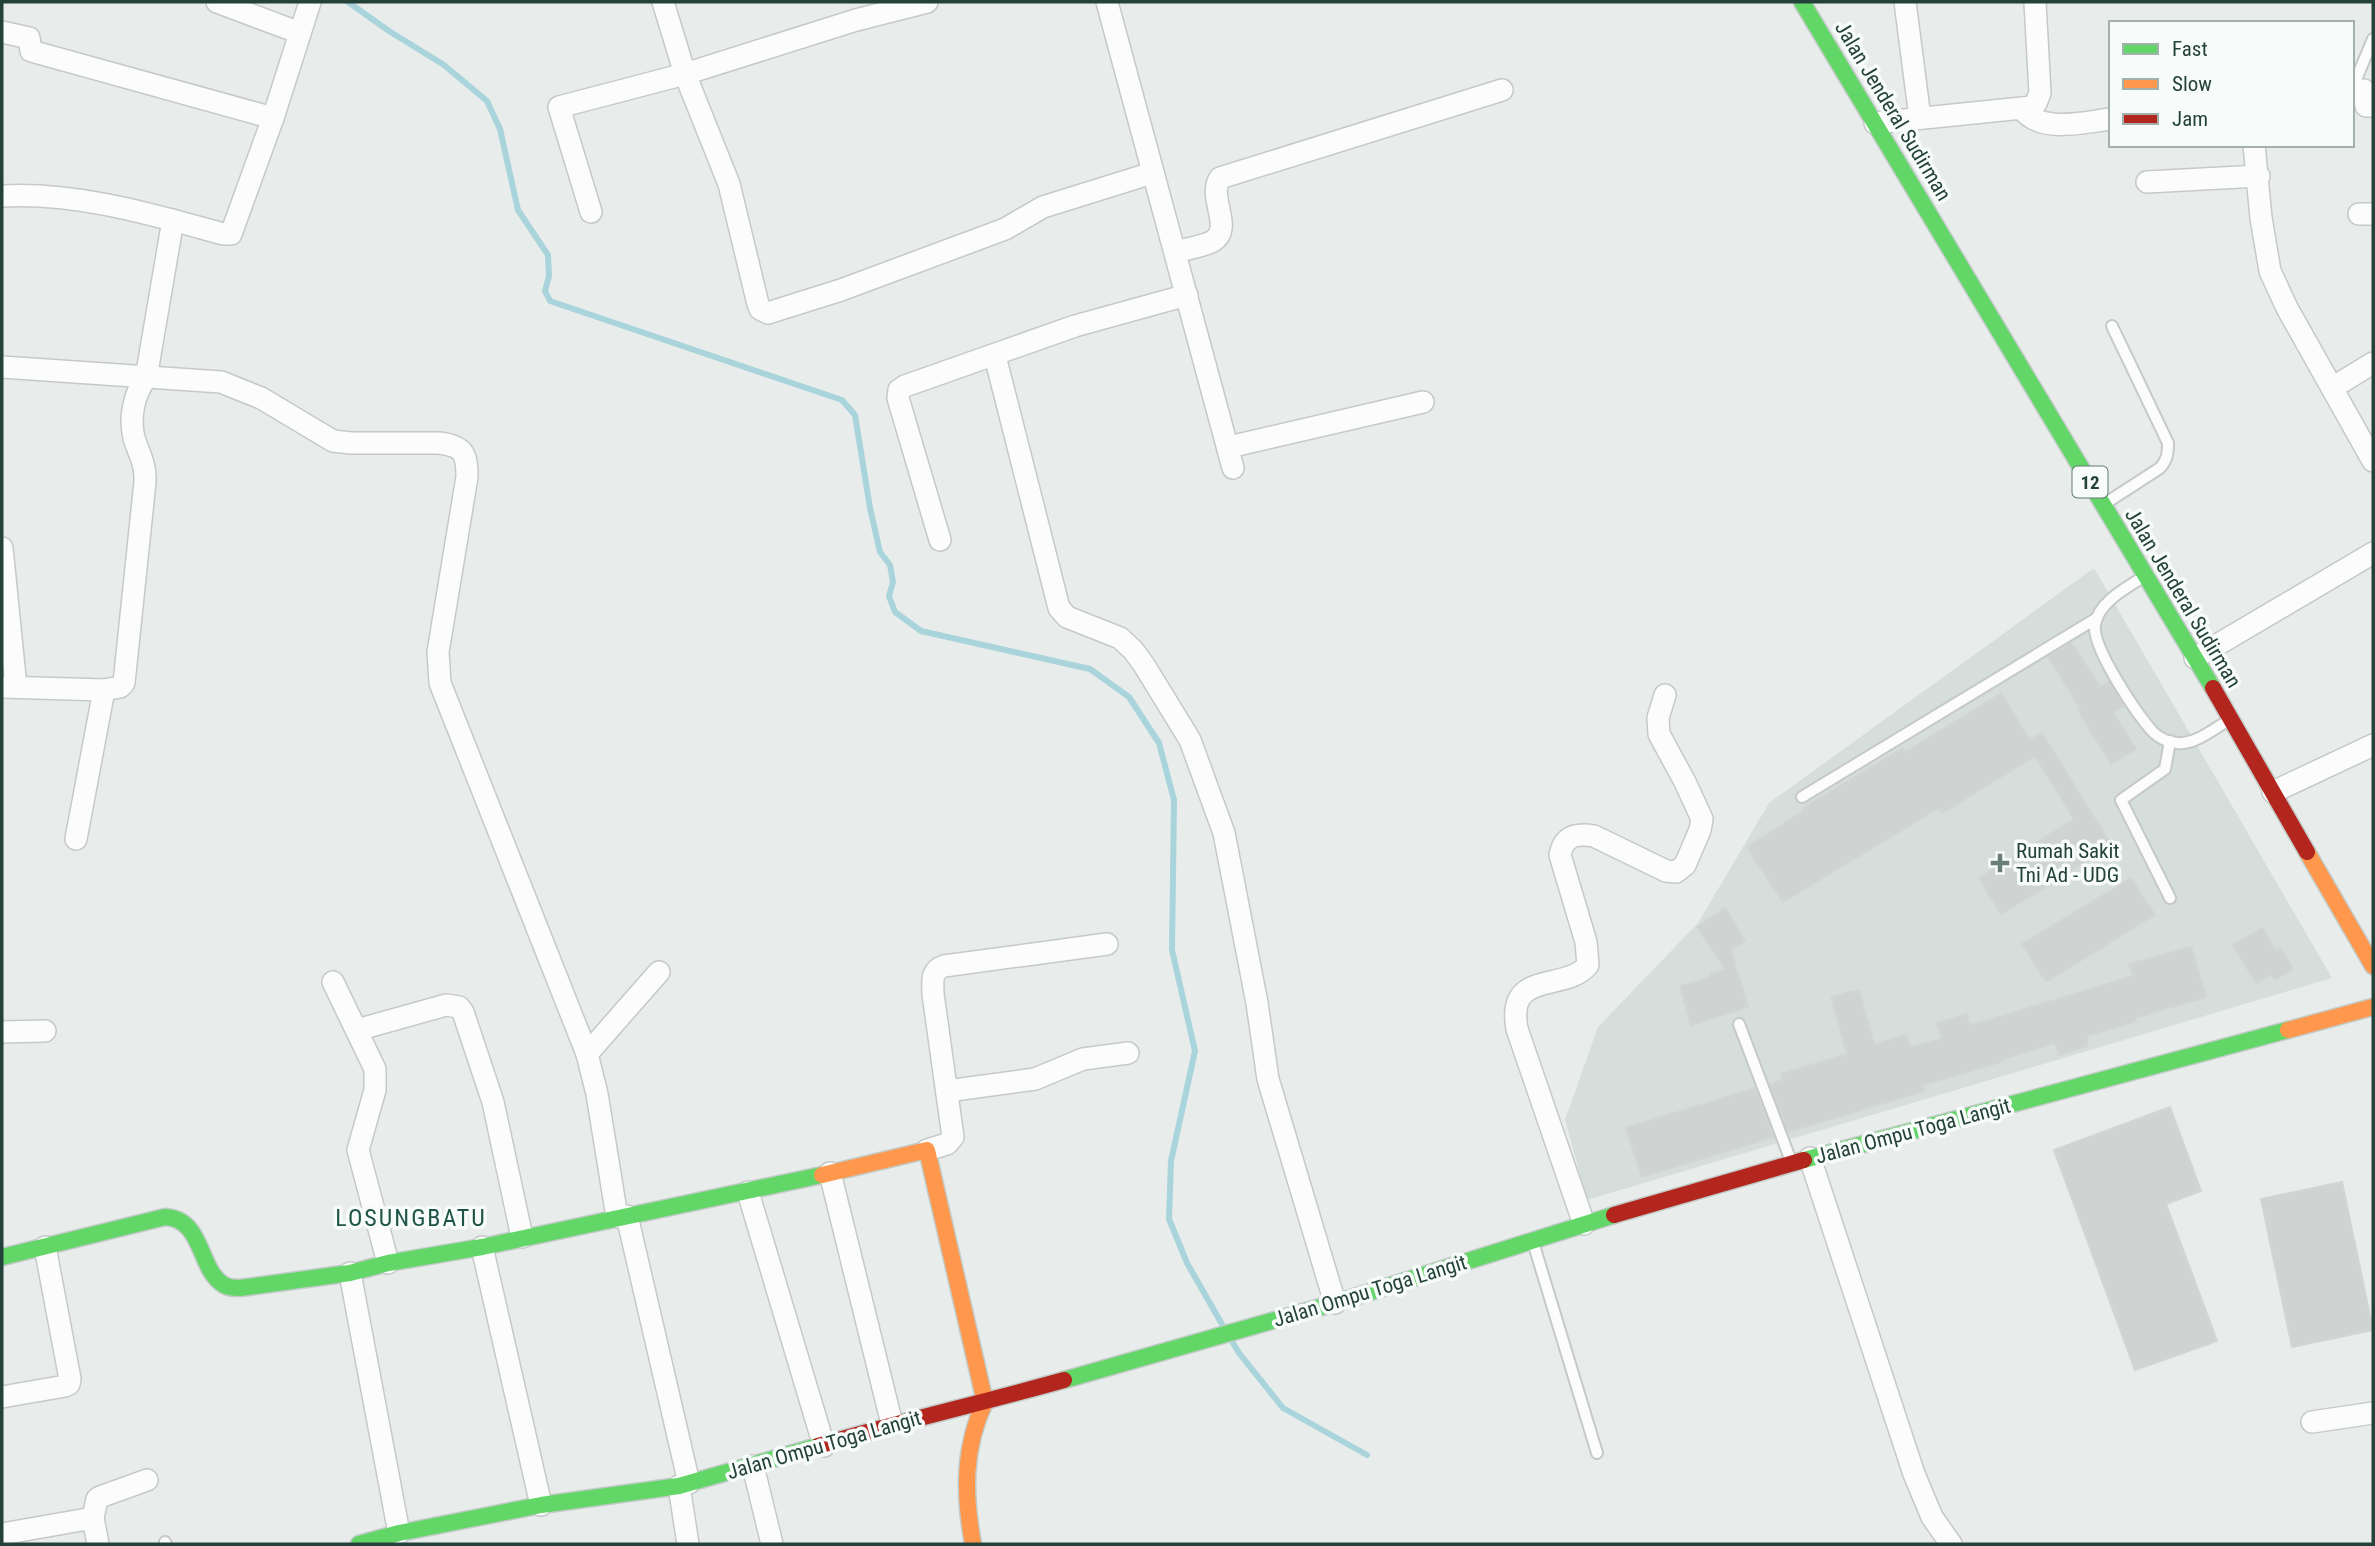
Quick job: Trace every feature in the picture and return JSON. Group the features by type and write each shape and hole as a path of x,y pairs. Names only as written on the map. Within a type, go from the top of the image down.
{"main road":[{"name":"Jalan Jenderal Sudirman","path":"1802,2 2104,504 2373,966"},
{"name":"Jalan Ompu Toga Langit","path":"359,1544 400,1533 541,1505 684,1484 752,1466 892,1424 985,1402 1335,1303 1584,1224 1801,1161 2373,1006"},
{"path":"2,1257 173,1217 185,1222 217,1280 226,1287 240,1288 350,1273 388,1263 482,1247 748,1192 927,1150 985,1402 974,1426 970,1450 969,1524 973,1544"}],"street":[{"path":"217,2 300,33"},
{"path":"2,196 57,196 173,220 223,234 231,233 273,118 310,2"},
{"path":"663,2 685,75 729,184 758,304 760,309 768,313 841,290 1005,229 1043,207 1153,173"},
{"path":"592,212 559,107 685,75 856,20 927,2"},
{"path":"1107,2 1231,457 1423,402"},
{"path":"1905,2 1920,118"},
{"path":"1875,123 2032,107 2040,93 2035,2"},
{"path":"2,32 29,38 31,51 273,118"},
{"path":"1176,252 1212,242 1220,232 1222,224 1215,190 1220,178 1503,90"},
{"path":"2354,90 2364,90 2367,106 2373,106"},
{"path":"2022,109 2034,119 2047,123 2071,124 2109,119"},
{"path":"2254,147 2261,218 2270,271 2277,290 2373,461"},
{"path":"2147,182 2259,176"},
{"path":"2,548 9,687 104,690 122,686 146,471 133,430 134,408 136,391 146,378 173,220"},
{"path":"940,540 898,393 905,386 1075,327 1187,295"},
{"path":"995,356 1059,608 1068,617 1120,638 1133,650 1190,740 1210,793 1224,833 1257,1003 1268,1079 1335,1303"},
{"path":"2332,388 2373,363"},
{"path":"2,367 208,381 232,386 261,398 333,441 439,443 448,444 463,452 467,459 467,477 438,652 440,682 587,1054 684,1484 688,1544"},
{"path":"2195,658 2373,553"},
{"path":"76,839 104,690"},
{"path":"1584,1224 1517,1029 1517,1001 1528,990 1579,972 1588,965 1586,942 1560,855 1570,836 1594,836 1666,871 1676,872 1685,865 1702,819 1658,734 1658,718 1665,695"},
{"path":"2273,792 2373,745"},
{"path":"927,1150 947,1144 953,1137 933,987 933,975 939,968 1107,944"},
{"path":"587,1054 659,972"},
{"path":"333,982 375,1069 375,1090 358,1150 388,1263"},
{"path":"357,1030 446,1005 458,1007 463,1012 493,1102 522,1237"},
{"path":"2,1032 46,1031"},
{"path":"947,1091 1035,1079 1083,1059 1128,1052"},
{"path":"1801,1161 1914,1474 1932,1517 1951,1544"},
{"path":"830,1173 892,1424"},
{"path":"748,1192 824,1446"},
{"path":"2,1397 69,1384 45,1247"},
{"path":"482,1247 541,1505"},
{"path":"350,1273 400,1533"},
{"path":"2312,1422 2373,1413"},
{"path":"752,1466 772,1544"},
{"path":"98,1544 93,1518 97,1499 147,1480"},
{"path":"2,1534 93,1518"}],"lane":[{"path":"2354,85 2373,39"},
{"path":"2104,504 2160,468 2168,454 2168,443 2112,326"},
{"path":"2145,576 2119,593 2097,618 2096,640 2122,688 2154,733 2170,741 2182,743 2199,738 2231,720"},
{"path":"1802,797 2097,618"},
{"path":"2170,741 2165,769 2122,800 2170,898"},
{"path":"1739,1024 1801,1161"},
{"path":"1533,1242 1597,1453"}],"shaded area":[{"name":"Rumah Sakit Tni Ad - UDG","path":"2094,568 2332,978 1587,1200 1565,1120 1598,1027 1698,923 1769,803"}],"building":[{"path":"2072,643 2100,687 2109,682 2124,706 2113,713 2136,749 2111,764 2048,657"},
{"path":"2001,693 2030,740 2042,733 2112,846 2001,914 1979,878 2074,819 2035,756 1942,813 1939,808 1783,902 1747,847 1805,810 1803,808 1903,748 1905,752"},
{"path":"2131,878 2155,915 2046,982 2022,944"},
{"path":"1725,908 1745,941 1731,950 1748,1007 1691,1025 1680,986 1726,970 1697,927"},
{"path":"2262,928 2275,950 2281,949 2293,969 2275,980 2271,974 2256,983 2233,945"},
{"path":"2191,947 2206,997 2135,1018 2136,1021 2087,1036 2087,1046 2059,1055 2055,1043 1922,1085 1924,1091 1788,1132 1770,1084 1782,1080 1781,1074 1847,1054 1831,997 1859,990 1874,1045 1906,1035 1910,1047 1942,1039 1937,1023 1967,1014 1970,1025 1992,1019 2133,976 2129,964"},
{"path":"1755,1088 1773,1137 1642,1177 1626,1128"},
{"path":"2170,1107 2201,1191 2166,1204 2217,1341 2135,1370 2054,1150"},
{"path":"2342,1182 2373,1330 2292,1347 2261,1199"}],"waterway":[{"path":"348,2 444,65 487,101 500,129 518,210 548,255 549,276 545,291 550,301 842,400 855,415 880,552 890,565 893,582 889,596 895,612 921,631 1090,669 1129,697 1159,743 1174,800 1172,950 1195,1051 1171,1161 1169,1219 1187,1263 1223,1326"},
{"path":"1232,1341 1283,1408 1367,1455"}],"traffic: fast":[{"path":"1802,2 2213,688"},
{"path":"1804,1160 2288,1030"},
{"path":"2,1257 165,1217 178,1220 187,1226 216,1278 226,1286 240,1288 350,1273 822,1175"},
{"path":"1064,1380 1335,1303 1614,1215"},
{"path":"359,1544 399,1533 541,1505 679,1486 818,1446"}],"traffic: slow":[{"path":"2307,852 2373,966"},
{"path":"2288,1030 2373,1007"},
{"path":"822,1175 927,1150 985,1402 973,1437 967,1472 973,1544"}],"traffic: jam":[{"path":"2213,688 2307,852"},
{"path":"1614,1215 1804,1160"},
{"path":"818,1446 1064,1380"}],"place":[{"name":"Rumah Sakit Tni Ad - UDG","path":"2000,863"}],"district":[{"name":"LOSUNGBATU","path":"411,1218"}]}
